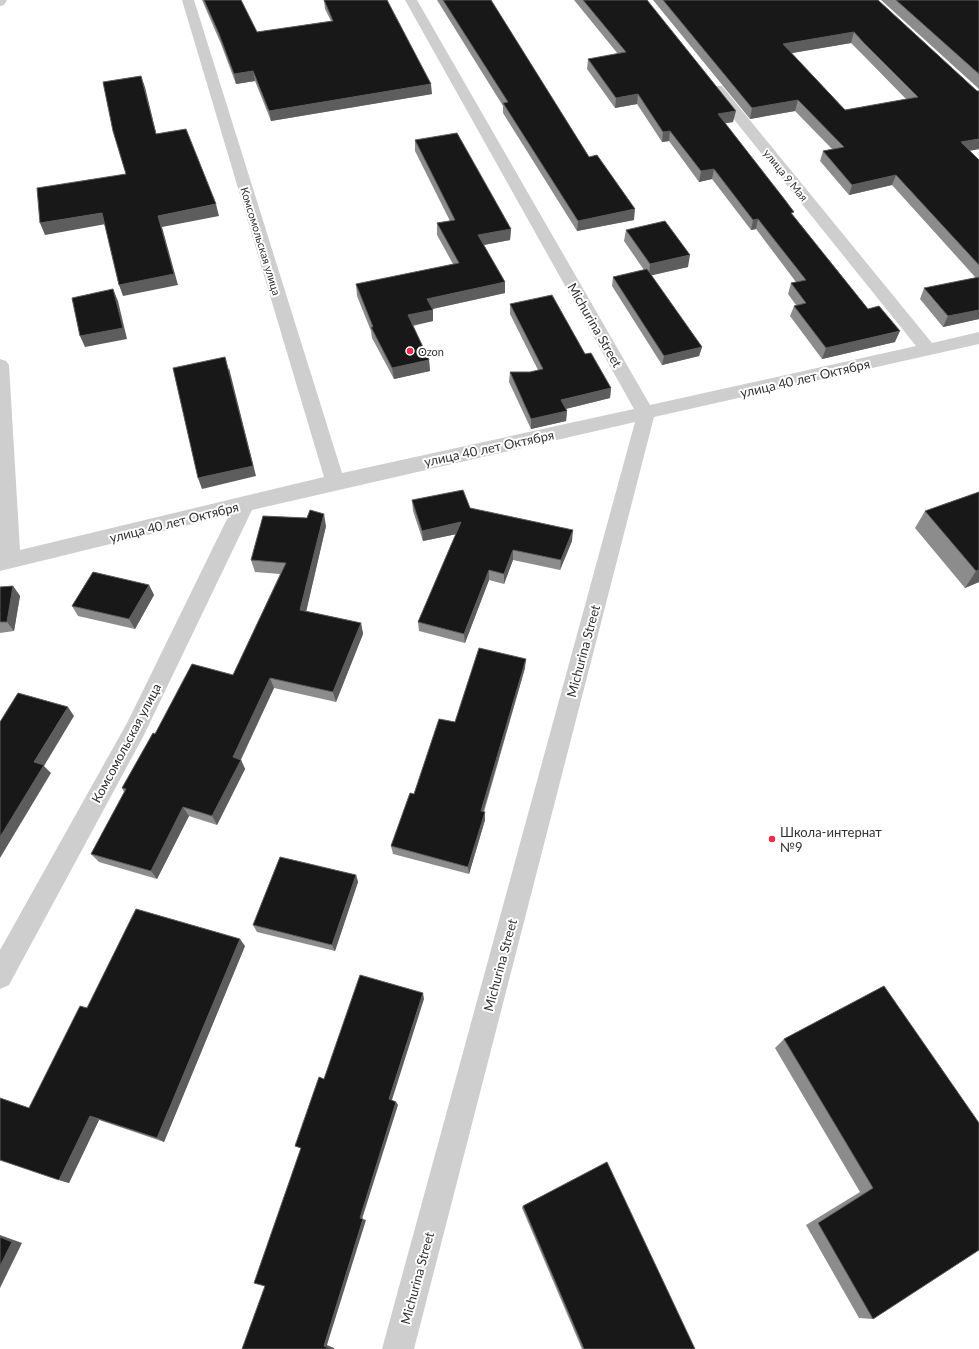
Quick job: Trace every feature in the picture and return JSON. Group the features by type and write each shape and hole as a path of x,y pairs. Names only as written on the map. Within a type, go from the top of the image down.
{"street":[{"name":"Комсомольская улица","path":"188,0 335,482"},
{"name":"Michurina Street","path":"398,1349 646,414 411,0"},
{"name":"улица 9 Мая","path":"709,80 928,350"},
{"name":"улица 40 лет Октября","path":"5,562 335,482 646,414 979,338"},
{"path":"0,366 5,562"},
{"name":"Комсомольская улица","path":"0,976 135,730 244,505"}],"building":[{"path":"204,0 241,0 257,32 333,21 324,0 387,0 431,84 269,111 253,71 234,74"},
{"path":"443,0 491,0 589,157 597,155 635,209 578,221 503,103 508,102"},
{"path":"583,0 647,0 736,111 718,114 794,212 791,213 868,309 879,306 900,331 826,348 794,306 806,303 791,283 806,280 758,219 753,220 714,169 701,171 670,131 663,132 638,94 616,98 588,59 626,52"},
{"path":"663,0 878,0 977,91 979,91 979,139 961,142 979,160 979,265 896,175 852,185 823,151 844,147 798,100 752,108","holes":["854,32 918,97 845,110 783,44"]},
{"path":"896,0 979,0 979,74"},
{"path":"141,76 156,134 186,129 216,204 158,216 174,274 119,285 102,213 40,223 37,188 126,174 113,131 103,82"},
{"path":"457,133 511,229 478,235 505,282 427,299 433,310 408,315 429,360 392,368 371,327 373,327 356,284 459,263 437,223 455,220 415,140"},
{"path":"665,221 690,255 650,264 626,230"},
{"path":"647,269 702,347 664,356 613,277"},
{"path":"979,277 979,310 948,316 924,288"},
{"path":"113,289 123,328 80,336 72,298"},
{"path":"552,295 585,354 591,353 611,388 561,400 567,411 531,419 510,372 530,372 543,369 510,304"},
{"path":"225,357 253,466 198,478 173,368"},
{"path":"463,490 470,508 573,530 561,560 513,550 504,574 489,570 464,634 418,622 461,522 422,531 412,500"},
{"path":"979,492 979,570 976,571 925,511"},
{"path":"310,510 324,514 300,610 361,623 333,692 270,678 233,757 241,760 212,816 183,807 151,871 91,854 126,789 122,788 153,733 155,734 192,664 233,675 286,563 251,560 263,516 307,518"},
{"path":"93,572 149,585 129,619 72,606"},
{"path":"13,586 7,622 0,622 0,587"},
{"path":"479,648 526,659 481,811 485,812 468,867 391,846 410,793 414,794 439,719 455,722"},
{"path":"18,693 68,707 34,762 44,765 0,837 0,722"},
{"path":"280,857 356,875 332,945 253,925"},
{"path":"136,909 240,939 157,1138 90,1116 59,1180 0,1160 0,1098 29,1108 80,1006 87,1008"},
{"path":"360,975 423,993 389,1099 396,1102 360,1218 363,1219 324,1346 331,1349 242,1349 265,1286 254,1283 301,1148 295,1146 319,1077 324,1079"},
{"path":"884,986 979,1123 979,1250 873,1319 818,1223 873,1188 784,1039"},
{"path":"607,1162 695,1349 584,1349 523,1206"},
{"path":"0,1237 12,1242 0,1266"}],"place":[{"name":"Ozon","path":"410,351"},
{"name":"Школа-интернат №9","path":"772,839"}]}
